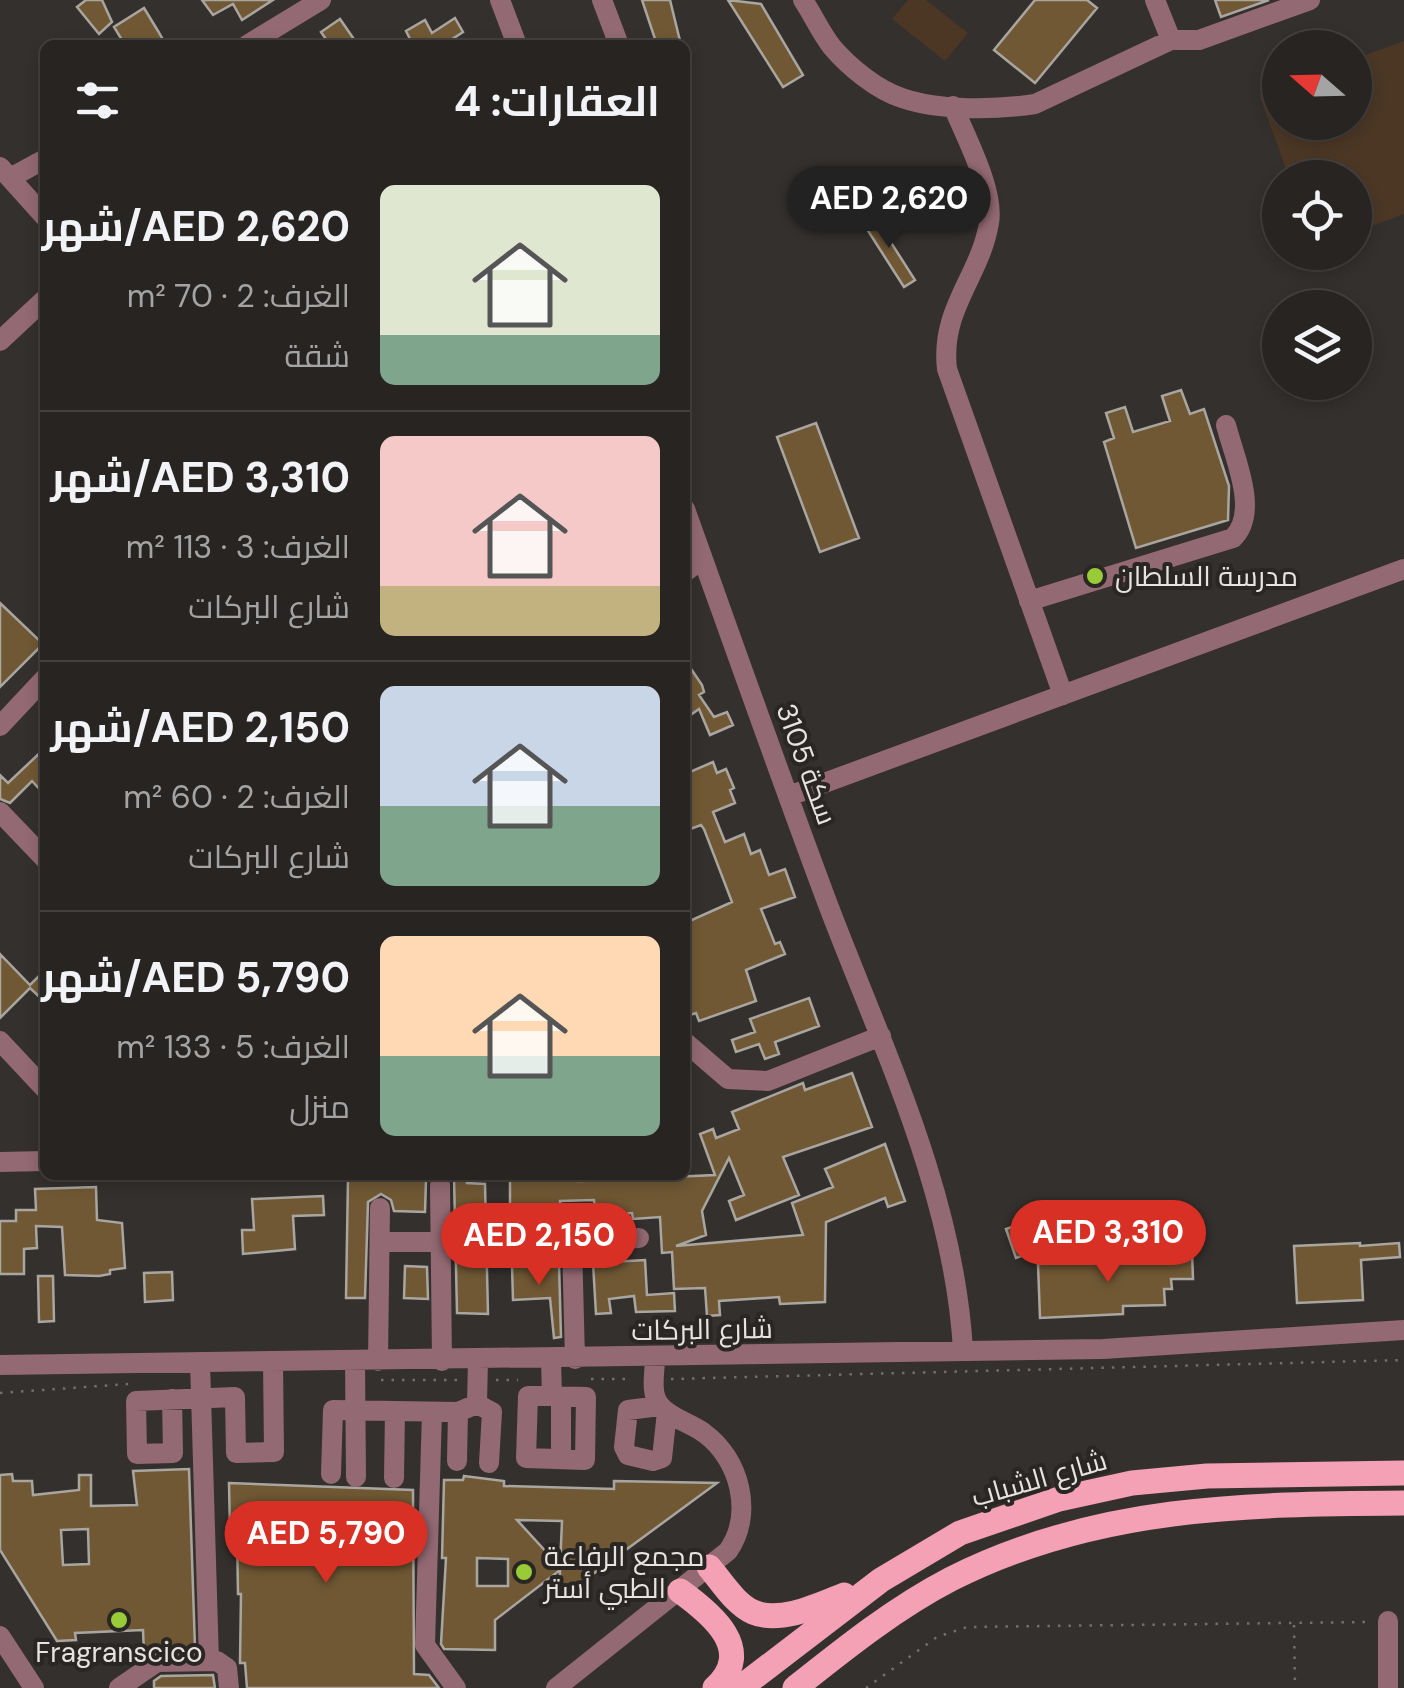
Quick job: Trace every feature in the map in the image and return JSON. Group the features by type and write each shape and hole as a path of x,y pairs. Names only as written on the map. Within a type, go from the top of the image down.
{"main road":[{"name":"شارع الشباب","path":"740,1688 881,1580 960,1533 1059,1499 1132,1483 1208,1476 1404,1474"},
{"path":"795,1688 907,1605 947,1581 1059,1535 1132,1517 1306,1503 1404,1502"},
{"path":"710,1567 737,1600 754,1612 766,1614 807,1611 881,1580"},
{"path":"680,1591 719,1622 732,1642 729,1670 714,1688"}],"street":[{"path":"255,40 321,0"},
{"path":"500,0 515,40"},
{"path":"602,0 617,40"},
{"path":"803,0 832,46 860,73 900,98 953,106 1035,104 1171,40 1199,40 1310,0"},
{"path":"1155,0 1171,40"},
{"path":"953,106 988,195 990,222 948,322 944,346 947,369 1063,695"},
{"path":"40,161 5,172 40,211"},
{"path":"0,341 40,304"},
{"path":"1030,601 1233,538 1240,531 1246,510 1226,426"},
{"name":"سكة 3105","path":"690,523 919,1140 954,1281 963,1350"},
{"path":"690,569 703,560"},
{"path":"789,796 1404,569"},
{"path":"0,726 40,683"},
{"path":"0,812 40,853"},
{"path":"690,1046 728,1078 768,1081 881,1036"},
{"path":"0,1041 40,1085"},
{"path":"0,1162 40,1161"},
{"path":"440,1185 442,1361"},
{"path":"378,1361 380,1208"},
{"path":"511,1246 639,1238"},
{"path":"380,1242 441,1242"},
{"path":"572,1242 575,1359"},
{"name":"شارع البركات","path":"0,1365 273,1362 355,1370 378,1361 442,1361 554,1383 575,1359 655,1368 963,1350 1102,1349 1404,1330"},
{"path":"200,1362 208,1662"},
{"path":"172,1399 235,1397 236,1453 274,1452 273,1362"},
{"path":"556,1688 710,1567 728,1551 737,1536 742,1518 738,1486 719,1446 664,1409 655,1396 655,1368"},
{"path":"355,1370 356,1477"},
{"path":"457,1461 478,1370"},
{"path":"554,1383 586,1397 585,1460 526,1458 528,1396 554,1383"},
{"path":"331,1474 333,1410 432,1412 467,1408 492,1412 489,1463"},
{"path":"394,1478 395,1411"},
{"path":"432,1412 425,1645 456,1688"},
{"path":"1388,1621 1388,1688"},
{"path":"0,1636 8,1660 34,1688"},
{"path":"119,1688 157,1662 216,1661 227,1668 230,1688"}],"path":[{"path":"586,1379 655,1368 1404,1360"},
{"path":"355,1370 478,1370 554,1383"},
{"path":"0,1393 128,1384"},
{"path":"866,1688 937,1637 967,1627 1388,1621"},
{"path":"1294,1623 1295,1688"}],"shaded area":[{"path":"908,0 926,0 968,33 945,61 892,19"},
{"path":"1404,41 1404,214 1372,226 1372,160 1283,160 1275,140 1372,140 1372,53"}],"building":[{"path":"86,0 102,0 112,22 99,34 77,7"},
{"path":"202,0 273,0 242,20 233,4 213,15"},
{"path":"642,0 670,0 680,40 655,40"},
{"path":"728,0 761,4 803,75 783,87"},
{"path":"1035,0 1087,0 1097,8 1035,83 994,50"},
{"path":"1215,0 1269,0 1221,17"},
{"path":"144,8 163,40 122,40 114,27"},
{"path":"455,18 463,32 451,40 410,40 406,31 425,20 432,33"},
{"path":"340,19 355,40 327,40 321,32"},
{"path":"874,216 915,280 904,287 863,223"},
{"path":"1181,390 1190,414 1204,409 1229,486 1228,520 1136,548 1104,442 1114,438 1106,413 1125,407 1133,432 1170,421 1162,396"},
{"path":"816,423 859,538 820,552 777,437"},
{"path":"0,603 40,641 40,647 0,687"},
{"path":"690,667 702,685 704,692 699,695 714,717 727,712 733,725 710,735 699,709 690,715"},
{"path":"40,753 40,790 32,781 10,803 0,799 0,775 8,783"},
{"path":"713,762 717,773 726,769 735,803 713,812 725,842 744,834 751,854 760,850 769,875 785,869 795,897 761,909 775,944 780,942 785,954 746,970 756,1001 699,1021 696,1013 690,1015 690,921 732,902 704,829 701,825 690,829 690,772"},
{"path":"0,954 30,985 40,975 40,997 30,988 0,1018"},
{"path":"809,998 819,1026 775,1042 779,1054 765,1059 759,1044 736,1052 732,1040 755,1032 750,1019"},
{"path":"852,1073 872,1127 783,1157 799,1195 736,1220 729,1201 744,1195 729,1158 702,1211 706,1235 676,1246 803,1235 792,1203 833,1187 825,1169 885,1144 905,1201 888,1207 885,1198 826,1222 825,1302 780,1304 779,1297 719,1301 720,1315 707,1316 705,1288 674,1289 672,1252 662,1253 660,1217 633,1219 632,1213 596,1215 594,1200 560,1201 561,1223 548,1224 547,1219 510,1221 510,1180 690,1180 690,1176 715,1175 700,1134 713,1129 716,1138 739,1129 732,1112 803,1083 805,1090"},
{"path":"348,1180 426,1180 425,1212 394,1211 391,1200 381,1194 368,1202 365,1298 346,1298"},
{"path":"454,1180 467,1180 485,1184 488,1314 457,1313"},
{"path":"96,1187 97,1220 122,1223 125,1268 99,1276 65,1275 62,1227 36,1226 37,1248 24,1249 24,1274 0,1274 0,1221 16,1221 16,1210 36,1210 35,1189"},
{"path":"323,1196 324,1215 293,1216 295,1249 243,1254 242,1230 254,1230 252,1199"},
{"path":"1020,1224 1030,1253 1016,1258 1006,1229"},
{"path":"1399,1243 1400,1257 1361,1260 1363,1300 1297,1303 1294,1246"},
{"path":"1192,1251 1193,1279 1171,1279 1172,1289 1164,1289 1165,1305 1123,1306 1123,1314 1040,1318 1038,1264 1172,1257 1172,1252"},
{"path":"645,1260 647,1295 674,1293 675,1311 636,1312 634,1296 609,1299 611,1313 596,1314 593,1263"},
{"path":"559,1264 561,1337 554,1338 550,1298 513,1300 512,1266"},
{"path":"405,1266 427,1267 428,1299 404,1298"},
{"path":"172,1272 173,1300 145,1302 144,1273"},
{"path":"38,1276 53,1276 54,1321 39,1322"},
{"path":"189,1469 195,1648 157,1648 144,1655 143,1630 75,1633 76,1640 57,1641 0,1550 0,1475 12,1474 13,1481 32,1481 33,1495 79,1490 79,1475 91,1475 91,1506 137,1505 133,1471","holes":["88,1529 89,1564 63,1565 61,1530"]},
{"path":"464,1476 504,1481 504,1486 614,1489 614,1481 717,1483 559,1599 560,1570 495,1620 495,1650 444,1649 444,1480 463,1480","holes":["517,1520 562,1521 560,1567","477,1558 508,1559 508,1586 477,1586"]},
{"path":"229,1483 413,1490 414,1674 429,1675 439,1688 247,1688 245,1663 240,1663 241,1594 237,1533 230,1533"},
{"path":"213,1675 215,1688 154,1688 154,1681 161,1676"}],"place":[{"name":"مدرسة السلطان","path":"1095,576"},
{"name":"مجمع الرفاعة الطبي أستر","path":"524,1572"},
{"name":"Fragranscico","path":"119,1620"}]}
